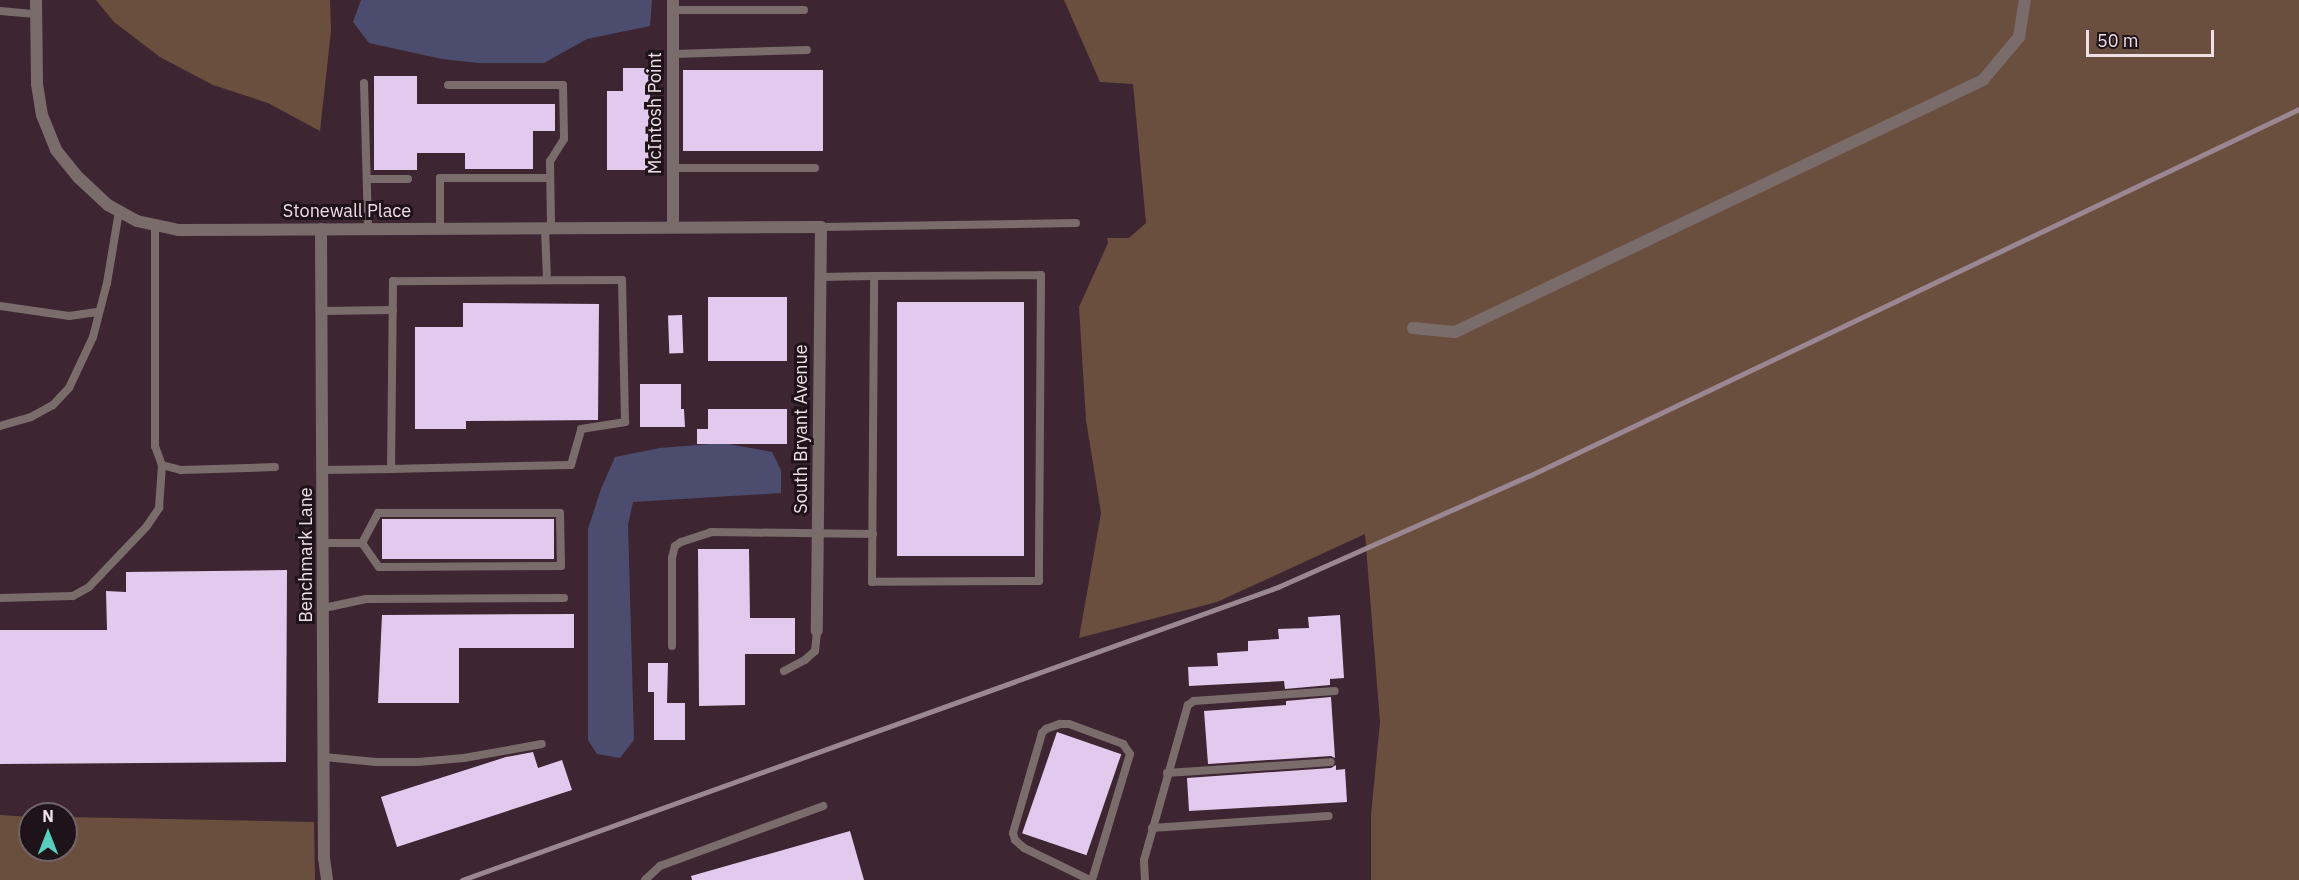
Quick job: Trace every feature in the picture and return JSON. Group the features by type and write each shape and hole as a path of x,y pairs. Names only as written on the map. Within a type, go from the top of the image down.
{"street":[{"name":"Stonewall Place","path":"36,0 37,84 42,115 56,150 79,178 108,205 136,221 179,230 821,227"},
{"path":"1413,328 1455,332 1983,80 2019,37 2025,0"},
{"name":"McIntosh Point","path":"673,5 673,226"},
{"name":"South Bryant Avenue","path":"817,631 821,227"},
{"name":"Benchmark Lane","path":"321,229 324,470 324,858 327,880"}],"lane":[{"path":"673,5 804,10"},
{"path":"0,11 36,14"},
{"path":"673,54 807,50"},
{"path":"364,83 368,229"},
{"path":"448,85 563,85 564,139 550,161 547,280"},
{"path":"673,168 815,168"},
{"path":"440,228 440,178 550,178"},
{"path":"367,179 408,179"},
{"path":"0,426 39,413 53,405 69,388 93,337 119,211"},
{"path":"821,227 1076,223"},
{"path":"0,598 73,596 89,587 147,526 159,508 162,465 155,446 155,225"},
{"path":"820,277 874,276 1041,275 1039,581 872,582 874,276"},
{"path":"324,470 391,469 571,465 581,429 625,422 622,280 393,281 391,469"},
{"path":"0,306 69,316 99,312"},
{"path":"322,311 393,310"},
{"path":"162,465 181,470 275,467"},
{"path":"378,513 560,513 561,566 379,567 362,543 378,513"},
{"path":"672,646 672,558 675,546 681,542 711,532 873,534"},
{"path":"324,543 362,543"},
{"path":"324,608 366,599 564,598"},
{"path":"784,671 805,660 815,651 817,631"},
{"path":"1145,880 1144,861 1167,773 1184,712 1194,701 1335,691"},
{"path":"1060,724 1069,724 1123,744 1130,754 1091,880 1024,848 1015,840 1012,833 1042,733 1060,724"},
{"path":"324,757 376,762 418,762 464,758 542,744"},
{"path":"1167,773 1331,762"},
{"path":"645,880 660,866 823,806"},
{"path":"1152,828 1329,816"}],"shaded area":[{"path":"96,0 330,0 331,31 320,131 268,103 213,85 160,57 114,22"},
{"path":"1064,0 2299,0 2299,880 1371,880 1371,815 1380,722 1365,534 1217,602 1079,638 1101,513 1086,420 1079,307 1108,243 1107,238 1129,238 1146,223 1133,84 1100,82"},
{"path":"0,815 18,816 18,862 78,862 78,817 314,822 315,880 0,880"}],"water":[{"path":"361,0 652,0 650,26 587,39 544,63 478,63 442,59 369,43 353,22"},
{"path":"723,443 772,452 781,470 781,493 633,502 628,525 634,740 620,758 597,754 588,740 588,529 601,489 615,457 660,448"}],"building":[{"path":"623,68 650,68 650,170 607,170 607,91 623,91"},
{"path":"683,70 823,70 823,151 683,151"},
{"path":"374,76 417,76 417,104 555,104 555,131 533,131 533,169 465,169 465,153 417,153 417,170 374,170"},
{"path":"708,297 787,297 787,361 708,361"},
{"path":"897,302 1024,302 1024,556 897,556"},
{"path":"463,303 599,304 598,420 466,421 466,429 415,429 415,327 463,327"},
{"path":"668,315 682,315 683,353 669,353"},
{"path":"640,384 681,384 681,409 684,409 685,427 640,427"},
{"path":"708,409 787,409 787,444 697,444 697,429 708,429"},
{"path":"382,519 554,519 554,559 382,559"},
{"path":"698,549 749,549 750,618 795,618 795,654 745,654 745,705 699,706"},
{"path":"287,570 286,762 0,764 0,630 107,630 106,591 126,592 126,572"},
{"path":"574,614 574,648 459,648 459,703 378,703 382,615"},
{"path":"1340,615 1344,678 1330,679 1330,685 1285,689 1284,681 1189,686 1188,667 1218,666 1217,653 1248,651 1248,641 1279,639 1278,629 1309,628 1308,617"},
{"path":"648,663 668,663 667,703 685,703 685,740 654,740 654,692 648,692"},
{"path":"1331,697 1335,758 1331,756 1208,764 1204,711 1286,705 1286,701"},
{"path":"1057,732 1121,754 1086,855 1022,833"},
{"path":"533,752 538,768 562,760 572,790 397,847 381,797 506,757"},
{"path":"1336,765 1336,770 1345,769 1347,802 1189,811 1187,778 1331,768"},
{"path":"850,831 864,880 692,880 691,876"}],"railway":[{"path":"462,880 1278,587 1529,476 2299,109"}]}
